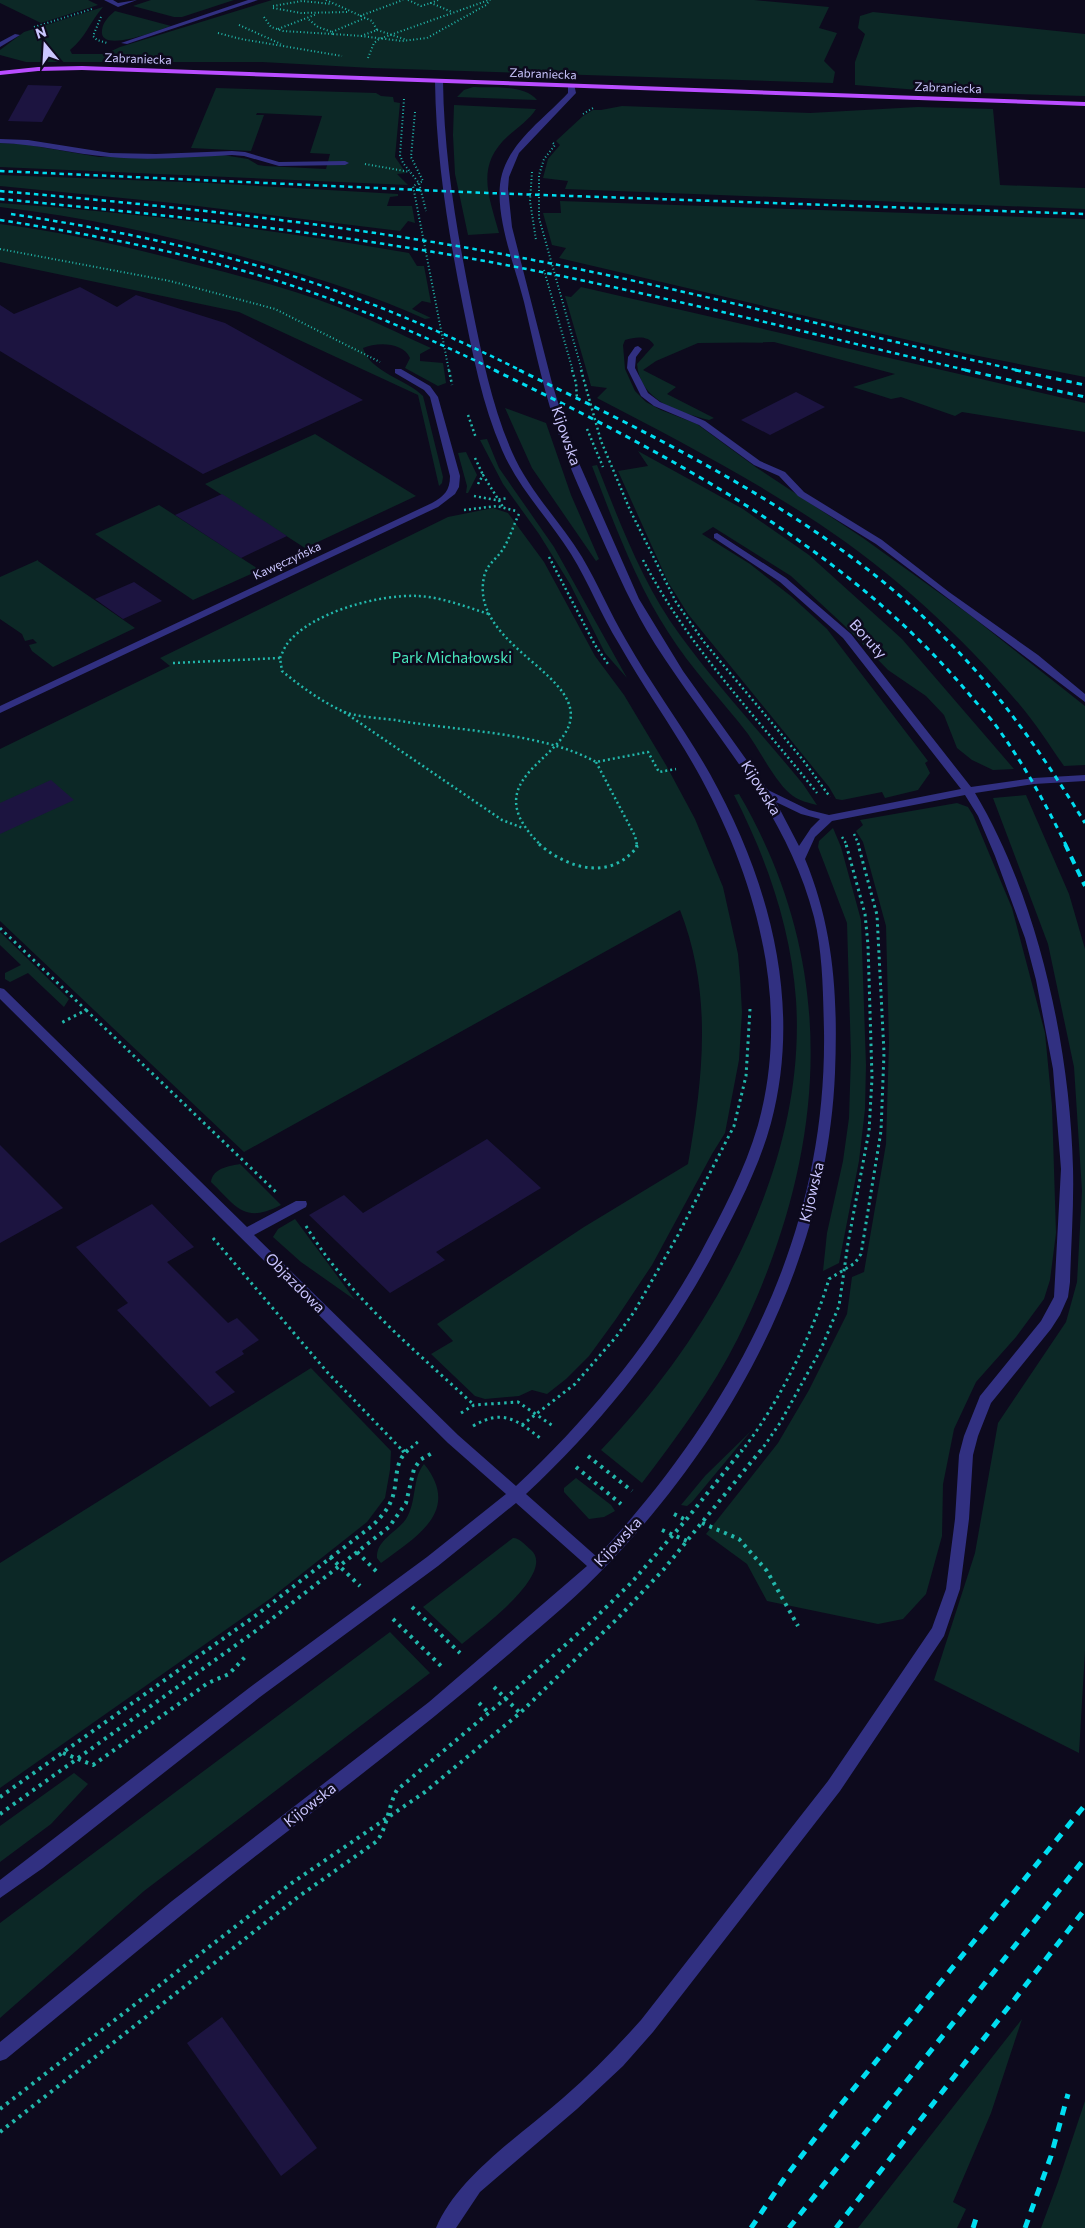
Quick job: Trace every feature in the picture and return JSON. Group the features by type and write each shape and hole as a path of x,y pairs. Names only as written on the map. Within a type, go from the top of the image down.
{"main road":[{"name":"Zabraniecka","path":"0,73 38,69 82,68 1085,104"}],"street":[{"path":"107,0 118,5 134,0"},
{"path":"125,43 255,0"},
{"path":"0,45 17,34"},
{"path":"0,1890 76,1834 228,1712 462,1539 515,1495 559,1453 611,1397 655,1340 692,1283 720,1229 757,1149 767,1110 776,1049 775,986 767,931 751,872 731,823 695,758 613,626 597,592 573,552 522,479 508,454 494,417 481,368 443,179 439,82"},
{"name":"Kijowska","path":"0,2053 162,1920 478,1672 597,1566 641,1520 687,1460 746,1365 783,1287 812,1201 822,1156 828,1111 829,1023 823,932 800,858 764,792 732,743 667,653 642,613 564,437 508,227 504,192 505,178 514,158 526,139 565,102 572,93 571,86"},
{"path":"0,141 47,144 85,152 114,155 232,153 245,154 279,164 345,163"},
{"path":"638,349 632,357 631,368 644,394 657,404 702,423 757,463 782,474 801,494 879,542 946,594 1034,657 1085,699"},
{"path":"398,371 427,388 434,397 454,476 455,488 452,493"},
{"name":"Kawęczyńska","path":"0,710 435,505 452,493"},
{"name":"Boruty","path":"445,2228 474,2186 571,2103 617,2060 647,2026 834,1786 938,1632 953,1588 962,1519 965,1462 971,1436 985,1400 1046,1325 1061,1297 1067,1224 1067,1169 1060,1069 1052,1024 1033,946 1017,896 983,816 968,791 847,636 783,580 717,536"},
{"path":"800,858 810,835 821,823 830,818 968,791 1034,781 1085,778"},
{"path":"764,792 806,812 830,818"},
{"name":"Objazdowa","path":"0,992 453,1439 597,1566"},
{"path":"245,1234 301,1204"}],"path":[{"path":"327,1 332,0"},
{"path":"360,16 403,0"},
{"path":"408,0 421,6 438,0"},
{"path":"366,63 374,43 379,39 489,0"},
{"path":"263,12 268,23 277,30 295,33 332,33 379,39 414,40 434,34 486,6 489,0"},
{"path":"332,4 302,1 283,3 270,8 317,14 349,12"},
{"path":"327,1 365,18 375,24 376,30"},
{"path":"431,3 453,12"},
{"path":"118,5 104,11 93,36 103,42 125,43"},
{"path":"29,28 94,8"},
{"path":"277,30 317,14"},
{"path":"308,19 318,27 332,33 365,18"},
{"path":"184,24 241,39 342,56"},
{"path":"361,36 376,30 389,35 414,40"},
{"path":"582,114 597,106"},
{"path":"415,112 411,157 423,181 413,186 453,391"},
{"path":"557,136 552,142 555,145 544,159 539,176 539,218 601,442 652,557 676,602 704,642 814,773 835,805"},
{"path":"345,163 369,164 418,173"},
{"path":"533,169 530,201 537,248"},
{"path":"0,249 170,281 275,310 398,371"},
{"path":"542,265 576,384 578,408"},
{"path":"585,425 606,474"},
{"path":"473,454 483,475 499,499 502,508"},
{"path":"463,510 483,475"},
{"path":"452,493 499,499 508,498 524,522"},
{"path":"519,514 502,550 491,562 484,576 483,590 489,614 497,629 546,674 566,698 572,711 572,722 519,785 514,801 523,828"},
{"path":"545,551 563,581 594,645 611,668"},
{"path":"0,2109 321,1861 387,1818 441,1779 520,1713 633,1602 751,1464 786,1414 821,1349 836,1316 842,1294 844,1269 869,1131 872,1053 865,914 848,847 820,798 711,665 674,616 643,558"},
{"path":"344,712 441,728 510,736 580,752 596,762 635,836 637,847 630,856 620,863 604,866 578,866 551,854 523,828 502,820 344,712 298,684 282,670 280,658 283,650 291,640 311,626 357,604 384,598 409,596 442,599 489,614"},
{"path":"173,663 280,658"},
{"path":"596,762 648,752 659,772 676,768"},
{"path":"672,761 681,776"},
{"path":"0,2132 298,1897 377,1841 385,1830 389,1803 397,1790 506,1698 598,1616 632,1582 686,1520 754,1435 770,1411 819,1312 827,1283 834,1275 855,1263 863,1250 878,1159 884,1079 878,915 860,847 853,833"},
{"path":"0,928 86,1010 42,1033"},
{"path":"522,1425 575,1384 616,1337 657,1273 734,1126 743,1093 748,1054 750,1004"},
{"path":"208,1232 328,1373 404,1452"},
{"path":"458,1416 474,1405 518,1402 547,1422"},
{"path":"0,1814 264,1625 338,1565 389,1527 399,1516 406,1503 411,1474 416,1464 481,1421 493,1416 509,1418 522,1425 641,1520 687,1541"},
{"path":"0,1797 255,1616 366,1531 383,1515 392,1500 397,1467 404,1452 412,1445"},
{"path":"593,1460 628,1488"},
{"path":"678,1516 686,1520"},
{"path":"702,1523 739,1539 768,1571 798,1626"},
{"path":"357,1552 520,1713"},
{"path":"330,1557 362,1588"},
{"path":"399,1624 439,1664"},
{"path":"63,1753 93,1765 208,1683 217,1682 240,1666 245,1657"},
{"path":"484,1707 489,1713"}],"green space":[{"path":"0,0 88,0 98,5 41,23 0,3"},
{"path":"151,0 234,0 182,17 174,17 133,6"},
{"path":"272,0 754,0 829,7 819,28 837,33 824,61 835,72 833,83 372,68 262,62 26,62 0,55 0,50 24,32 103,7 80,40 70,50 72,54 105,54 120,47"},
{"path":"115,11 171,26 119,41 110,40 103,37 102,30 105,22"},
{"path":"873,12 1085,34 1085,96 944,92 855,85 855,62 865,34 858,28 860,16"},
{"path":"473,87 516,89 524,91 537,100 457,97 464,90"},
{"path":"216,88 376,93 381,96 393,97 394,102 400,103 395,157 406,173 397,174 408,185 0,167 0,143 23,144 99,157 223,155 248,159 258,165 265,166 326,169 330,154 310,153 322,116 257,113 256,115 264,115 251,151 191,148"},
{"path":"454,105 536,109 498,147 491,159 487,182 499,233 468,235 455,174"},
{"path":"622,106 810,113 918,107 993,109 1000,185 1085,188 1085,209 565,189 568,181 543,178 548,159 560,145 556,141 583,116 593,110"},
{"path":"0,175 208,183 398,194 398,196 390,197 387,206 412,206 415,223 408,221 400,231 173,203 0,186"},
{"path":"560,201 1085,219 1085,377 968,354 559,258 566,248 552,245 543,213 561,213"},
{"path":"0,203 205,223 307,236 409,253 417,266 424,266 431,303 422,301 412,309 431,318 425,319 370,297 241,256 139,230 70,217 0,207"},
{"path":"0,224 49,231 121,246 266,283 350,312 431,348 420,354 420,361 443,363 446,383 438,386 405,368 410,358 402,349 382,344 363,348 373,363 423,396 443,477 442,483 439,486 418,395 239,312 0,262"},
{"path":"581,287 1085,403 1085,432 962,412 955,416 901,397 891,399 853,387 895,374 774,342 698,343 656,361 643,370 676,387 667,394 714,418 709,420 673,409 653,396 645,387 637,364 654,345 651,342 645,338 637,338 625,340 623,345 625,369 635,391 646,402 697,424 757,468 863,538 970,615 1085,706 1085,765 1064,766 1026,712 975,654 900,584 846,542 737,473 597,398 607,388 591,386 565,296 571,297"},
{"path":"505,408 546,423 571,495 599,559 596,561 532,468"},
{"path":"315,434 416,496 305,548 205,484"},
{"path":"487,439 499,468 554,547 627,678 605,653 570,584 539,534 503,484 480,440"},
{"path":"638,451 743,509 809,555 902,639 1014,769 993,770 972,760 957,748 944,715 926,696 888,670 846,627 791,576 713,527 702,534 750,564 792,597 827,629 928,761 925,763 930,773 918,790 885,798 882,792 842,800 836,799 829,787 688,614 668,582 618,471 648,466"},
{"path":"466,452 477,475 468,493 466,493 467,486 458,453"},
{"path":"597,465 633,553 667,616 709,673 803,784 817,805 796,798 787,791 748,734 677,646 656,613 635,572 592,466"},
{"path":"159,505 260,570 193,600 95,534"},
{"name":"Park Michałowski","path":"493,508 508,513 544,562 595,656 624,695 666,765 695,819 723,887 738,954 742,1012 739,1060 725,1133 652,1265 589,1356 566,1379 547,1394 532,1390 519,1396 485,1399 475,1396 431,1354 453,1341 437,1324 584,1227 688,1164 698,1100 702,1036 697,973 680,910 244,1152 0,921 0,749 170,666 160,658 448,517"},
{"path":"38,560 135,628 53,667 32,651 29,645 37,643 33,639 25,641 22,634 0,619 0,577"},
{"path":"739,794 772,861 795,929 808,997 810,1065 804,1134 790,1202 768,1270 738,1338 705,1395 642,1483 601,1450 642,1404 680,1354 714,1300 744,1244 768,1185 786,1124 795,1062 796,1000 789,947 776,894 767,869 734,795"},
{"path":"1026,795 1069,894 1085,949 1085,1651 1079,1753 934,1680 975,1553 998,1423 1066,1322 1077,1282 1082,1191 1074,1067 1048,944 993,798"},
{"path":"957,803 968,807 973,815 1012,908 1045,1033 1052,1106 1056,1233 1050,1280 1044,1299 1016,1337 976,1382 954,1429 943,1484 942,1536 926,1594 903,1619 878,1624 767,1601 747,1564 706,1534 778,1443 809,1390 847,1314 852,1277 864,1272 886,1144 889,1043 886,926 863,842 856,831 863,825 860,820"},
{"path":"833,828 841,847 861,920 866,1065 865,1109 859,1161 839,1263 823,1271 827,1233 843,1161 849,1118 851,1056 847,923 818,847 819,841"},
{"path":"0,932 69,999 64,1007 28,973 10,982 5,979 5,973 21,965 0,945"},
{"path":"240,1164 281,1205 258,1213 249,1213 235,1205 211,1182 212,1177 218,1171"},
{"path":"295,1219 355,1300 301,1262 273,1237 278,1229"},
{"path":"311,1368 391,1451 385,1498 367,1522 271,1598 0,1788 0,1563"},
{"path":"751,1431 692,1502 687,1506 681,1505 705,1476"},
{"path":"424,1464 434,1481 438,1496 436,1509 430,1521 420,1533 381,1563 377,1558 380,1546 406,1519 412,1505 418,1476"},
{"path":"576,1478 611,1505 615,1511 604,1517 589,1519 564,1492 564,1488"},
{"path":"513,1538 520,1540 531,1550 536,1560 533,1573 525,1586 498,1615 462,1644 423,1607"},
{"path":"390,1632 430,1673 144,1891 0,2018 0,1923"},
{"path":"74,1773 88,1784 51,1824 0,1862 0,1826"},
{"path":"1022,2019 991,2113 953,2202 966,2209 957,2228 858,2228"},
{"path":"1085,2101 1085,2228 1041,2228 1058,2182"}],"building":[{"path":"28,85 62,86 42,122 8,121"},
{"path":"80,287 117,307 136,295 225,323 363,400 203,474 0,351 0,305 14,314"},
{"path":"796,392 825,407 770,435 741,420"},
{"path":"222,494 287,536 241,558 175,515"},
{"path":"134,582 162,601 123,619 95,599"},
{"path":"51,780 74,800 0,834 0,803"},
{"path":"487,1139 541,1188 436,1252 445,1260 390,1293 309,1215 344,1195 363,1213"},
{"path":"0,1145 63,1208 0,1243"},
{"path":"152,1204 194,1247 167,1262 228,1323 237,1318 259,1340 242,1351 244,1354 215,1372 235,1392 210,1407 117,1310 128,1303 76,1247"},
{"path":"222,2017 317,2148 281,2176 187,2043"}],"railway":[{"path":"0,171 487,193 1085,214"},
{"path":"0,191 129,203 321,225 512,256 703,296 1021,371"},
{"path":"0,199 317,234 506,265 623,289 970,371"},
{"path":"11,214 85,226 194,249 302,279 414,321 522,371"},
{"path":"0,220 152,248 265,277 376,317 425,337 497,371"},
{"path":"494,370 623,435 687,470 750,508 810,548 867,593 920,641 992,721 1026,772 1066,845"},
{"path":"519,370 686,454 741,485 795,518 847,554 896,593 962,655 1001,700 1036,748 1085,823"},
{"path":"965,370 1085,397"},
{"path":"1015,370 1085,385"},
{"path":"1065,844 1085,886"},
{"path":"751,2228 784,2179 838,2108 1085,1805"},
{"path":"789,2228 1085,1858"},
{"path":"836,2228 1085,1909"},
{"path":"1025,2228 1051,2156 1068,2094"},
{"path":"973,2228 977,2215"}]}
